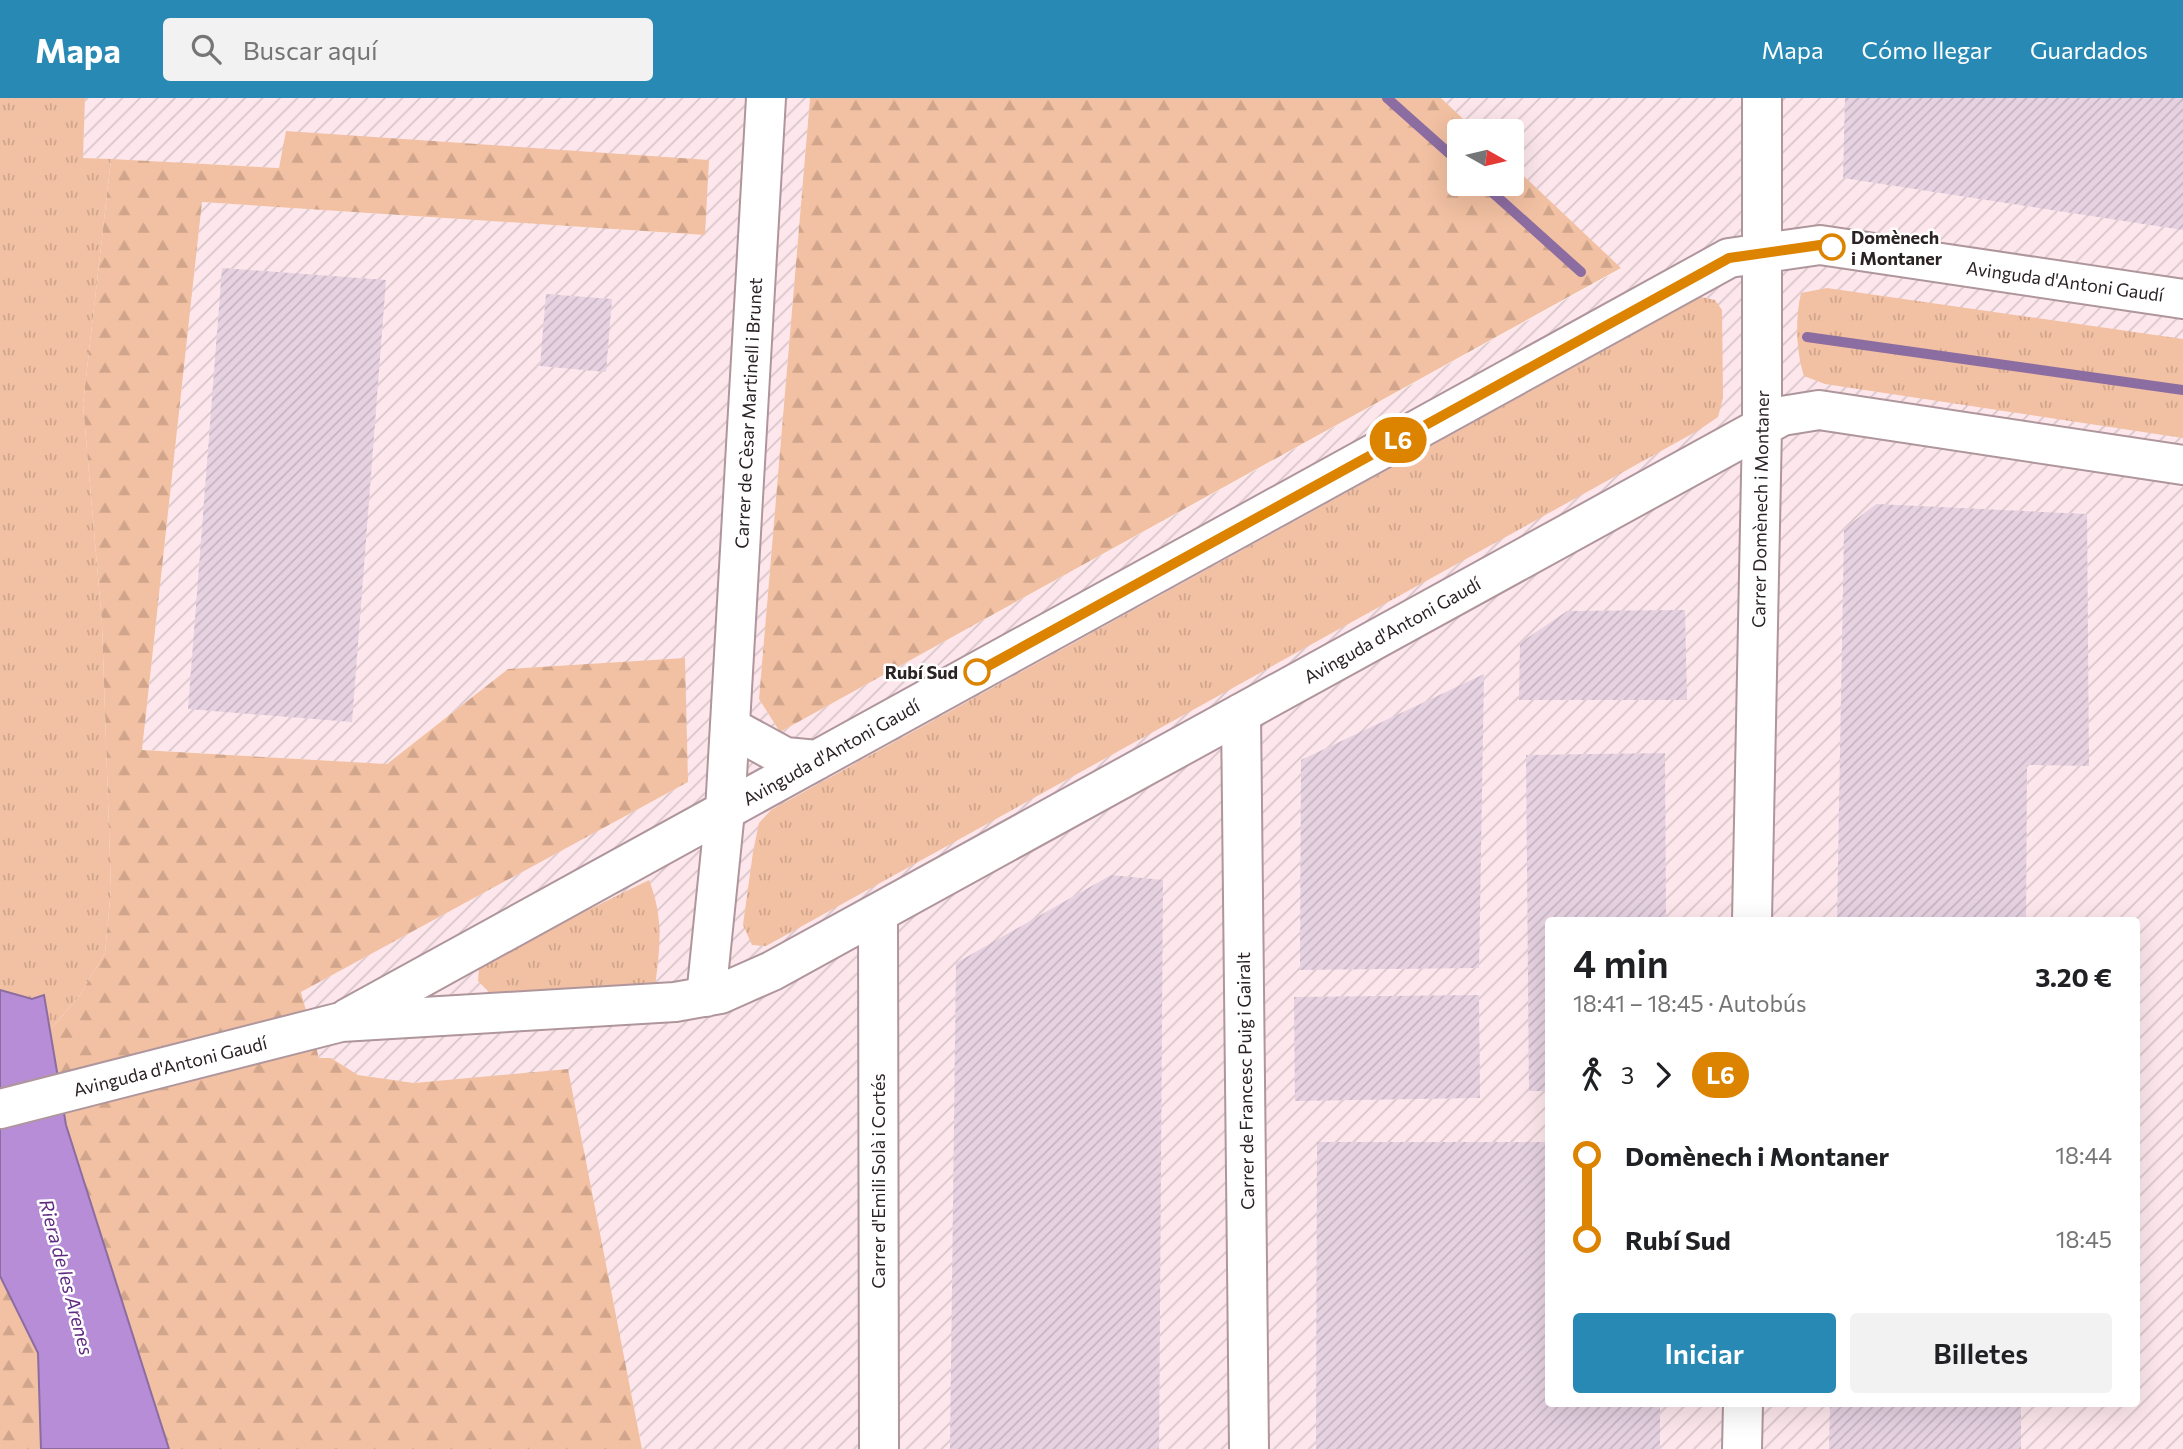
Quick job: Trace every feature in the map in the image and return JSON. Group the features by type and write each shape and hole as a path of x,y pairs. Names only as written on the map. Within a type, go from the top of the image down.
{"street":[{"name":"Carrer de Cèsar Martinell i Brunet","path":"706,997 725,811 766,98"},
{"name":"Carrer Domènech i Montaner","path":"1752,917 1762,427 1762,98"},
{"name":"Avinguda d'Antoni Gaudí","path":"341,1022 1729,258 1820,245 2183,299"},
{"name":"Avinguda d'Antoni Gaudí","path":"0,1109 341,1022 675,1002 706,997 772,971 1782,416 1819,410 2183,465"},
{"name":"Carrer de Francesc Puig i Gairalt","path":"1241,713 1249,1449"},
{"path":"730,727 785,757 817,760"},
{"name":"Carrer d'Emili Solà i Cortés","path":"878,913 879,1449"},
{"path":"1742,1449 1743,1407"}],"shaded area":[{"path":"85,98 810,98 759,699 780,732 1621,269 1524,176 1524,119 1463,119 1441,98 2183,98 2183,1449 642,1449 568,1070 414,1083 358,1075 331,1058 319,1058 301,992 688,782 508,669 387,764 142,750 202,202 704,235 286,132 280,168 83,158"}],"green space":[{"path":"0,98 85,98 83,158 111,159 83,404 102,623 111,889 105,953 80,995 50,1030 44,995 32,999 0,990"},
{"path":"810,98 1441,98 1463,119 1447,119 1447,196 1524,196 1524,176 1621,268 780,732 759,699"},
{"path":"286,131 709,160 705,235 202,202 142,750 387,764 508,669 685,658 688,782 301,992 319,1058 331,1058 358,1075 414,1083 568,1069 642,1449 169,1449 66,1125 50,1030 80,995 105,953 111,889 102,623 83,404 111,159 279,168"},
{"path":"1827,288 2183,339 2183,438 1825,384 1804,376 1797,335 1801,293"},
{"path":"1701,297 1715,300 1722,310 1723,398 1718,417 1699,430 766,946 752,945 743,925 753,852 759,823 771,810"},
{"path":"649,880 659,920 655,987 513,995 491,994 478,981 479,969 486,960"},
{"path":"0,1276 38,1353 41,1449 0,1449"}],"water":[{"name":"Riera de les Arenes","path":"0,990 32,999 44,995 66,1125 169,1449 41,1449 38,1353 0,1276"}],"building":[{"path":"1845,98 2183,98 2183,230 1843,178"},
{"path":"222,268 386,280 352,722 188,709"},
{"path":"546,294 612,299 606,372 540,366"},
{"path":"1876,504 2087,514 2089,766 2027,765 2026,917 1837,917 1844,529"},
{"path":"1685,610 1687,700 1519,700 1520,643 1567,611"},
{"path":"1484,674 1479,968 1300,970 1301,760"},
{"path":"1665,753 1666,917 1545,917 1545,1091 1529,1091 1526,755"},
{"path":"1111,875 1163,880 1159,1449 950,1449 956,963"},
{"path":"1479,995 1480,1098 1295,1101 1294,997"},
{"path":"1317,1142 1545,1142 1545,1407 1660,1407 1660,1449 1316,1449"},
{"path":"1830,1407 2021,1407 2021,1449 1829,1449"}],"waterway":[{"path":"1387,98 1447,151"},
{"path":"1496,196 1581,272"},
{"path":"1807,337 2183,390"}],"bus line":[{"name":"L6","path":"977,672 1729,258 1820,245 1832,247"}],"place":[{"name":"Domènech i Montaner","path":"1832,247"},
{"name":"Rubí Sud","path":"977,672"}]}
